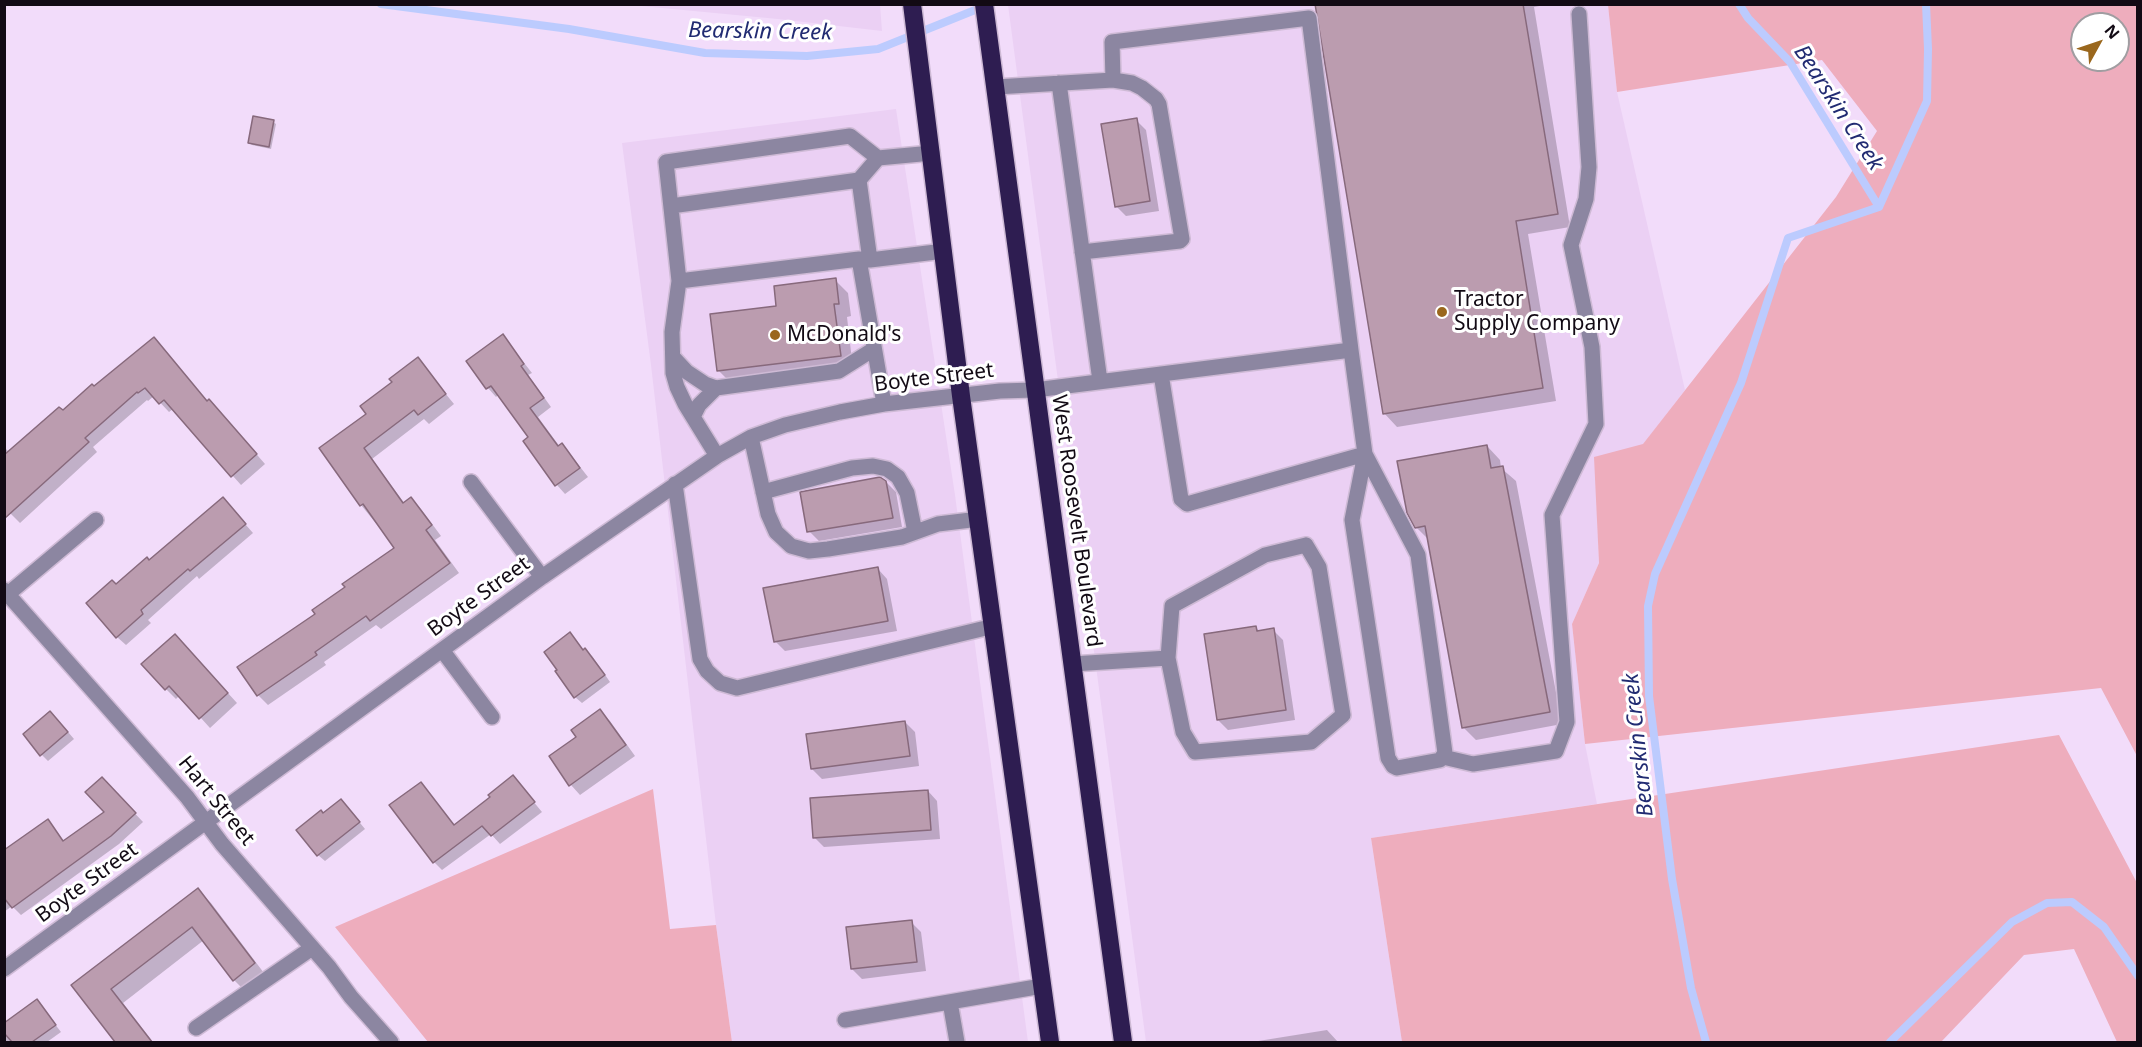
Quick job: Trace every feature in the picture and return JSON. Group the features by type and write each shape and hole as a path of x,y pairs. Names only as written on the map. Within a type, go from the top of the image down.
{"highway":[{"path":"912,4 961,396 1050,1042"},
{"name":"West Roosevelt Boulevard","path":"984,4 1123,1042"}],"street":[{"path":"1443,757 1473,765 1556,751 1567,722 1552,515 1596,424 1592,347 1571,245 1586,199 1589,166 1579,14"},
{"path":"1113,80 1112,42 1309,18 1365,454 1352,520 1388,758 1397,768 1437,762 1445,753 1418,555 1365,454"},
{"path":"995,83 1121,81 1142,88 1159,104 1182,238 1180,241 1082,252"},
{"path":"1059,83 1100,381"},
{"path":"717,456 677,387 673,373 672,332 679,281 666,162 850,136 878,158 932,153"},
{"path":"671,206 859,180 878,158"},
{"path":"859,180 874,349 884,404"},
{"path":"679,281 944,251"},
{"path":"674,358 687,372 705,384 716,388 839,371 874,349"},
{"name":"Boyte Street","path":"4,969 542,577 675,484 751,437 785,425 884,404 1035,390 1351,350"},
{"path":"1161,374 1181,499 1187,504 1365,454"},
{"path":"693,417 699,405 716,388"},
{"path":"751,437 768,514 776,532 791,546 809,550 828,549 902,537 938,524 979,519"},
{"path":"763,492 852,468 873,466 887,469 898,477 907,493 915,532"},
{"path":"471,482 542,577"},
{"path":"675,484 700,660 707,671 720,683 737,688 994,626"},
{"path":"6,592 96,520"},
{"path":"1306,545 1319,567 1343,715 1311,742 1195,752 1183,732 1168,658 1172,606 1265,555 1306,545"},
{"name":"Hart Street","path":"6,592 180,788 222,844 391,1042"},
{"path":"442,650 492,717"},
{"path":"1072,664 1168,658"},
{"path":"196,1028 312,948"},
{"path":"844,1020 1042,986"},
{"path":"950,1002 957,1042"}],"shaded area":[{"path":"631,5 880,5 882,31 778,19"},
{"path":"1008,5 1608,5 1617,92 1685,390 1643,445 1595,458 1599,563 1572,624 1585,744 1597,804 1371,838 1402,1042 1146,1042"},
{"path":"1608,5 2137,5 2137,756 2101,688 1585,744 1572,624 1599,563 1594,457 1643,444 1836,197 1877,131 1822,60 1617,92"},
{"path":"896,109 955,495 1028,1042 732,1042 716,925 651,365 622,143"},
{"path":"2059,735 2137,883 2137,1042 2117,1042 2074,949 2024,955 1941,1042 1402,1042 1371,838"},
{"path":"653,789 670,929 716,925 732,1042 428,1042 335,927"}],"building":[{"path":"1315,4 1523,4 1558,214 1516,221 1543,388 1383,414"},
{"path":"253,116 274,120 269,147 248,143"},
{"path":"1137,118 1150,201 1115,207 1101,124"},
{"name":"McDonald's","path":"836,278 839,304 834,304 841,356 717,371 710,314 776,306 774,286"},
{"path":"503,334 524,364 521,366 544,398 530,408 558,446 562,443 580,468 555,486 523,441 528,437 491,386 486,389 466,361"},
{"path":"154,337 207,401 209,399 257,454 231,477 164,400 159,404 145,388 137,392 85,438 89,442 4,519 4,455 59,407 63,410 92,384 94,386"},
{"path":"418,357 446,394 418,415 414,410 364,448 403,503 411,497 432,525 426,530 450,563 370,621 366,616 315,652 317,655 257,696 237,667 315,614 312,610 345,587 342,584 394,548 363,504 360,506 319,448 366,414 360,406 392,382 389,379"},
{"path":"1487,445 1491,468 1503,466 1550,712 1462,728 1425,526 1415,528 1407,513 1397,461"},
{"path":"880,477 886,481 893,518 807,532 800,492"},
{"path":"223,497 246,524 190,571 188,569 141,610 143,614 116,638 86,603 112,580 116,584 147,557 149,560"},
{"path":"878,567 888,621 774,642 763,588"},
{"path":"1256,626 1257,631 1274,628 1286,710 1217,720 1204,634"},
{"path":"570,632 605,675 574,698 544,652"},
{"path":"175,634 228,693 199,719 169,686 165,690 141,664"},
{"path":"600,709 626,745 569,786 549,756 576,737 571,730"},
{"path":"50,711 68,732 40,756 23,734"},
{"path":"905,721 910,756 811,769 806,734"},
{"path":"513,775 535,802 491,836 482,826 433,863 389,805 421,782 454,825 490,797 488,795"},
{"path":"102,777 136,813 111,836 12,908 4,898 4,850 48,819 63,841 104,812 85,792"},
{"path":"928,790 931,830 813,838 810,798"},
{"path":"341,799 360,822 317,856 296,830 321,810 323,813"},
{"path":"198,888 255,963 233,981 192,927 111,989 152,1042 115,1042 71,985"},
{"path":"912,920 917,962 851,969 846,927"},
{"path":"37,999 56,1025 32,1042 12,1042 4,1033 4,1023"}],"waterway":[{"name":"Bearskin Creek","path":"381,4 569,29 705,53 807,56 878,49 985,6"},
{"name":"Bearskin Creek","path":"1739,4 1748,18 1790,62 1879,207"},
{"name":"Bearskin Creek","path":"1706,1042 1691,988 1672,879 1649,696 1648,606 1655,574 1741,383 1788,238 1879,207 1927,101 1926,4"},
{"name":"Bearskin Creek","path":"1890,1042 2012,922 2047,903 2072,902 2104,927 2138,976"}],"place":[{"name":"Tractor Supply Company","path":"1442,312"},
{"name":"McDonald's","path":"775,335"}]}
